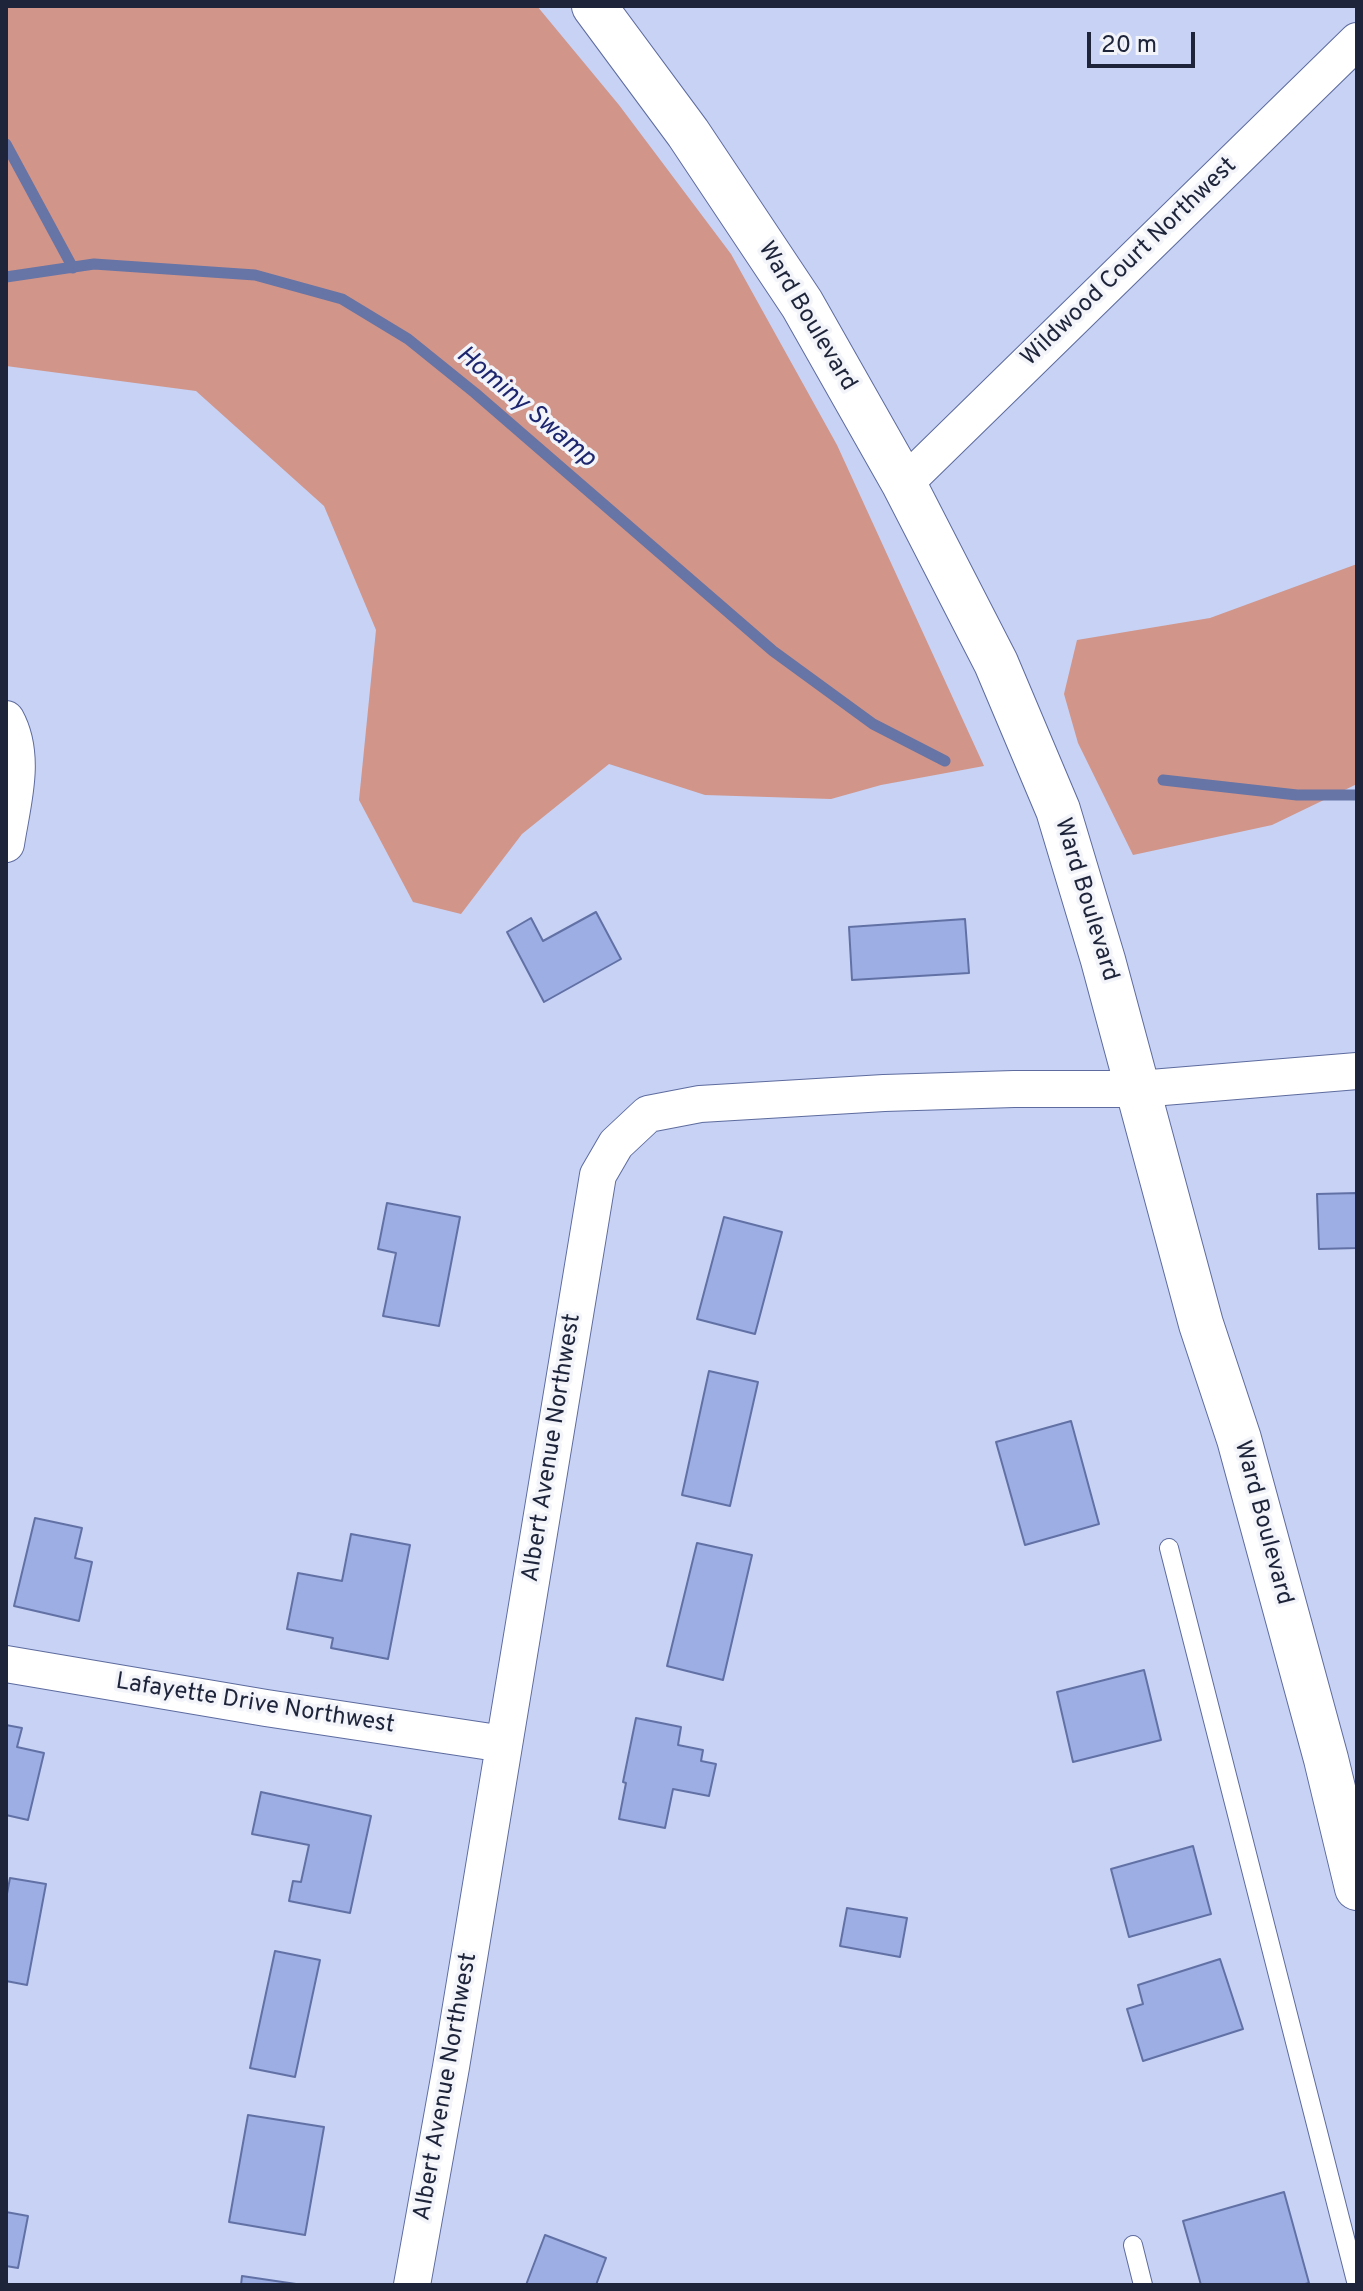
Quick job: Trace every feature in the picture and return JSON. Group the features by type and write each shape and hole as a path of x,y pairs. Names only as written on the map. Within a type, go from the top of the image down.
{"main road":[{"name":"Ward Boulevard","path":"594,6 688,133 802,304 904,484 996,663 1058,810 1139,1089 1201,1324 1239,1439 1326,1759 1357,1888"}],"street":[{"name":"Wildwood Court Northwest","path":"904,484 1357,41"},
{"path":"6,719 18,763 6,844"},
{"name":"Albert Avenue Northwest","path":"412,2285 451,2067 598,1175 616,1144 648,1114 700,1104 898,1093 1139,1089 1357,1071"},
{"name":"Lafayette Drive Northwest","path":"6,1664 504,1744"}],"lane":[{"path":"1169,1548 1357,2285"},
{"path":"1133,2245 1143,2285"}],"shaded area":[{"path":"6,6 537,6 619,105 731,254 837,445 984,766 881,785 831,799 705,795 609,764 522,834 461,914 413,902 359,800 376,630 324,506 196,391 6,366"},
{"path":"1357,564 1357,784 1272,825 1133,855 1078,743 1064,694 1077,640 1210,618"}],"building":[{"path":"596,912 621,959 544,1002 507,932 531,918 543,941"},
{"path":"965,919 969,973 852,980 849,927"},
{"path":"1357,1193 1357,1248 1319,1249 1317,1194"},
{"path":"387,1203 460,1217 439,1326 383,1316 396,1253 378,1249"},
{"path":"724,1217 782,1232 755,1334 697,1319"},
{"path":"709,1371 758,1382 730,1506 682,1495"},
{"path":"1071,1421 1099,1524 1025,1545 996,1442"},
{"path":"35,1518 82,1528 75,1558 92,1562 79,1621 14,1606"},
{"path":"351,1534 410,1545 388,1659 331,1648 333,1638 287,1629 298,1573 342,1581"},
{"path":"697,1543 752,1555 723,1680 667,1666"},
{"path":"1144,1670 1161,1740 1073,1762 1057,1692"},
{"path":"636,1718 681,1727 678,1745 703,1750 701,1761 716,1764 709,1796 673,1789 665,1828 619,1819"},
{"path":"6,1725 22,1728 17,1747 44,1753 28,1820 6,1815"},
{"path":"261,1792 371,1816 350,1913 289,1901 293,1881 301,1882 309,1845 252,1834"},
{"path":"1193,1846 1211,1914 1129,1937 1111,1869"},
{"path":"10,1878 46,1884 27,1985 6,1981 6,1899"},
{"path":"847,1908 907,1918 900,1957 840,1946"},
{"path":"275,1951 320,1960 295,2077 250,2068"},
{"path":"1220,1959 1243,2029 1143,2061 1127,2009 1143,2004 1138,1985"},
{"path":"248,2115 324,2127 305,2235 229,2222"},
{"path":"1284,2192 1309,2283 1201,2285 1183,2221"},
{"path":"6,2212 28,2216 18,2268 6,2266"},
{"path":"545,2235 606,2258 596,2285 526,2285"},
{"path":"242,2276 296,2284 241,2285"}],"waterway":[{"path":"6,144 73,268"},
{"name":"Hominy Swamp","path":"6,277 94,264 255,275 342,299 408,339 475,393 773,651 873,724 945,761"},
{"name":"Hominy Swamp","path":"1163,780 1297,795 1357,795"}]}
